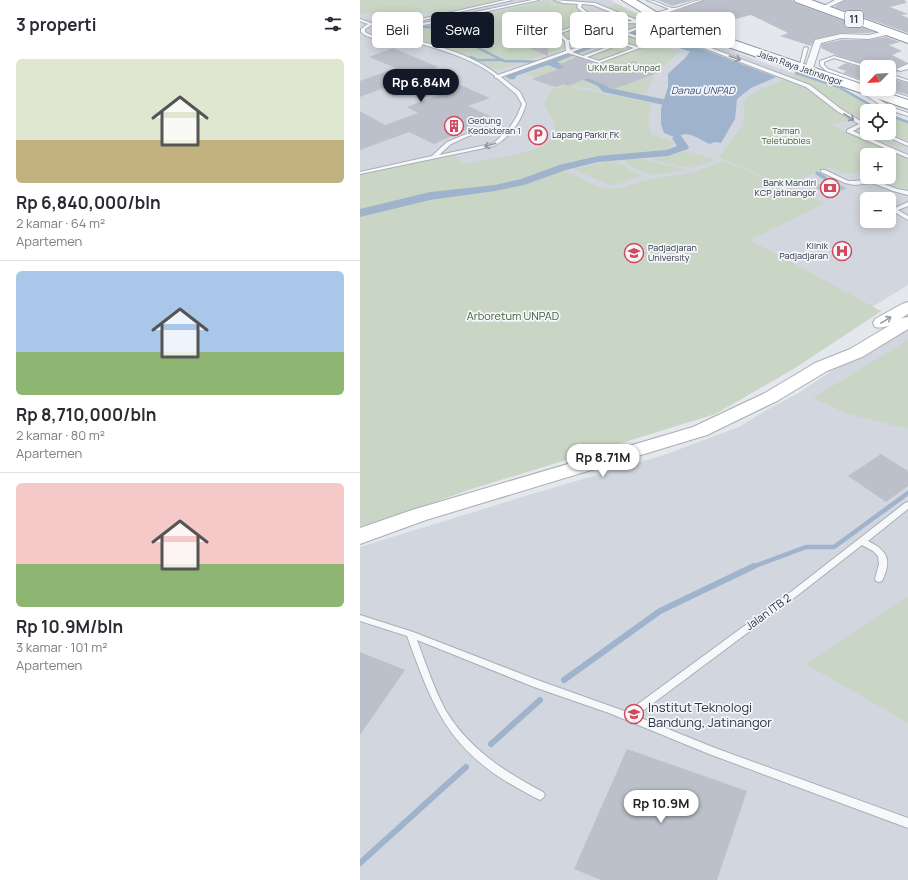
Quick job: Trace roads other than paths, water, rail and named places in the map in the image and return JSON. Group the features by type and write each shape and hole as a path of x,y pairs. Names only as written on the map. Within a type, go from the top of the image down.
{"highway":[{"name":"Jalan Raya Jatinangor","path":"628,0 657,12"},
{"name":"11","path":"800,0 908,39"},
{"name":"Jalan Raya Jatinangor","path":"735,43 804,69 860,87"},
{"name":"Jalan Raya Jatinangor","path":"881,96 900,107"}],"main road":[{"path":"821,367 843,345 908,307"},
{"path":"360,536 419,516 700,431 771,397 821,367 856,353 908,322"}],"street":[{"path":"823,8 841,0"},
{"path":"804,69 818,42 841,36 869,36 888,32"},
{"path":"900,69 908,66"}],"lane":[{"path":"423,19 510,0"},
{"path":"423,24 537,0"},
{"path":"556,0 563,2 594,4 636,22"},
{"path":"649,0 675,9"},
{"path":"663,12 701,0"},
{"path":"580,3 580,8 584,13 595,17 628,24 636,22"},
{"path":"360,20 372,24"},
{"path":"369,36 361,32 363,29 372,24"},
{"path":"568,52 567,41 558,33 570,29"},
{"path":"360,38 372,36"},
{"path":"583,57 621,43 636,47"},
{"path":"360,173 492,145 500,142 508,134 519,117 524,104 518,93 496,77 486,67 474,61 423,44"},
{"path":"496,77 579,48"},
{"path":"568,52 599,62 638,48"},
{"path":"707,48 808,86 839,110 860,123"},
{"path":"804,69 806,48"},
{"path":"860,65 834,57 822,61 822,65 827,70 860,85"},
{"path":"896,77 908,81"},
{"path":"896,95 908,98"},
{"path":"900,107 908,111"},
{"path":"900,107 908,115"},
{"path":"860,127 849,130 860,135"},
{"path":"434,157 449,143 471,134"},
{"path":"870,140 908,157"},
{"path":"896,140 908,145"},
{"path":"900,154 908,149"},
{"path":"823,171 847,182 855,183 872,181 895,190 908,192"},
{"path":"908,204 894,210 908,218"},
{"name":"Jalan ITB 2","path":"627,717 906,509"},
{"path":"862,541 882,554 884,561 878,579"},
{"path":"360,618 410,634 537,684 612,710 712,751 908,823"},
{"path":"410,634 435,697 458,735 468,746 510,780 540,796"}],"water":[{"name":"Danau UNPAD","path":"699,48 776,77 751,88 737,99 735,119 721,143 714,142 710,144 694,136 685,134 677,138 664,133 661,124 661,109 668,87 668,74 686,57 692,49"}],"waterway":[{"path":"423,27 437,27 502,60"},
{"path":"630,33 637,32 653,35 685,48 692,49"},
{"path":"575,52 586,48"},
{"path":"512,77 510,75 571,54"},
{"path":"471,57 477,60 502,60"},
{"path":"502,60 549,62"},
{"path":"549,62 592,79 591,80 602,84 606,90 664,102"},
{"path":"796,73 839,87 869,104"},
{"path":"896,118 908,122"},
{"path":"360,213 430,196 495,188 524,182 563,167 598,159 668,153 684,147 677,138"},
{"path":"817,173 825,178"},
{"path":"752,567 806,547 834,547 908,493"},
{"path":"564,680 660,611 754,566"},
{"path":"491,744 540,700"},
{"path":"360,863 466,767"}],"place":[{"name":"Gedung Kedokteran 1","path":"454,126"},
{"name":"Lapang Parkir FK","path":"538,135"},
{"name":"Bank Mandiri KCP jatinangor","path":"830,188"},
{"name":"Klinik Padjadjaran","path":"842,251"},
{"name":"Padjadjaran University","path":"634,253"},
{"name":"Institut Teknologi Bandung, Jatinangor","path":"634,714"}],"park label":[{"name":"UKM Barat Unpad","path":"624,68"},
{"name":"Taman Teletubbies","path":"786,136"},
{"name":"Arboretum UNPAD","path":"513,316"}]}
